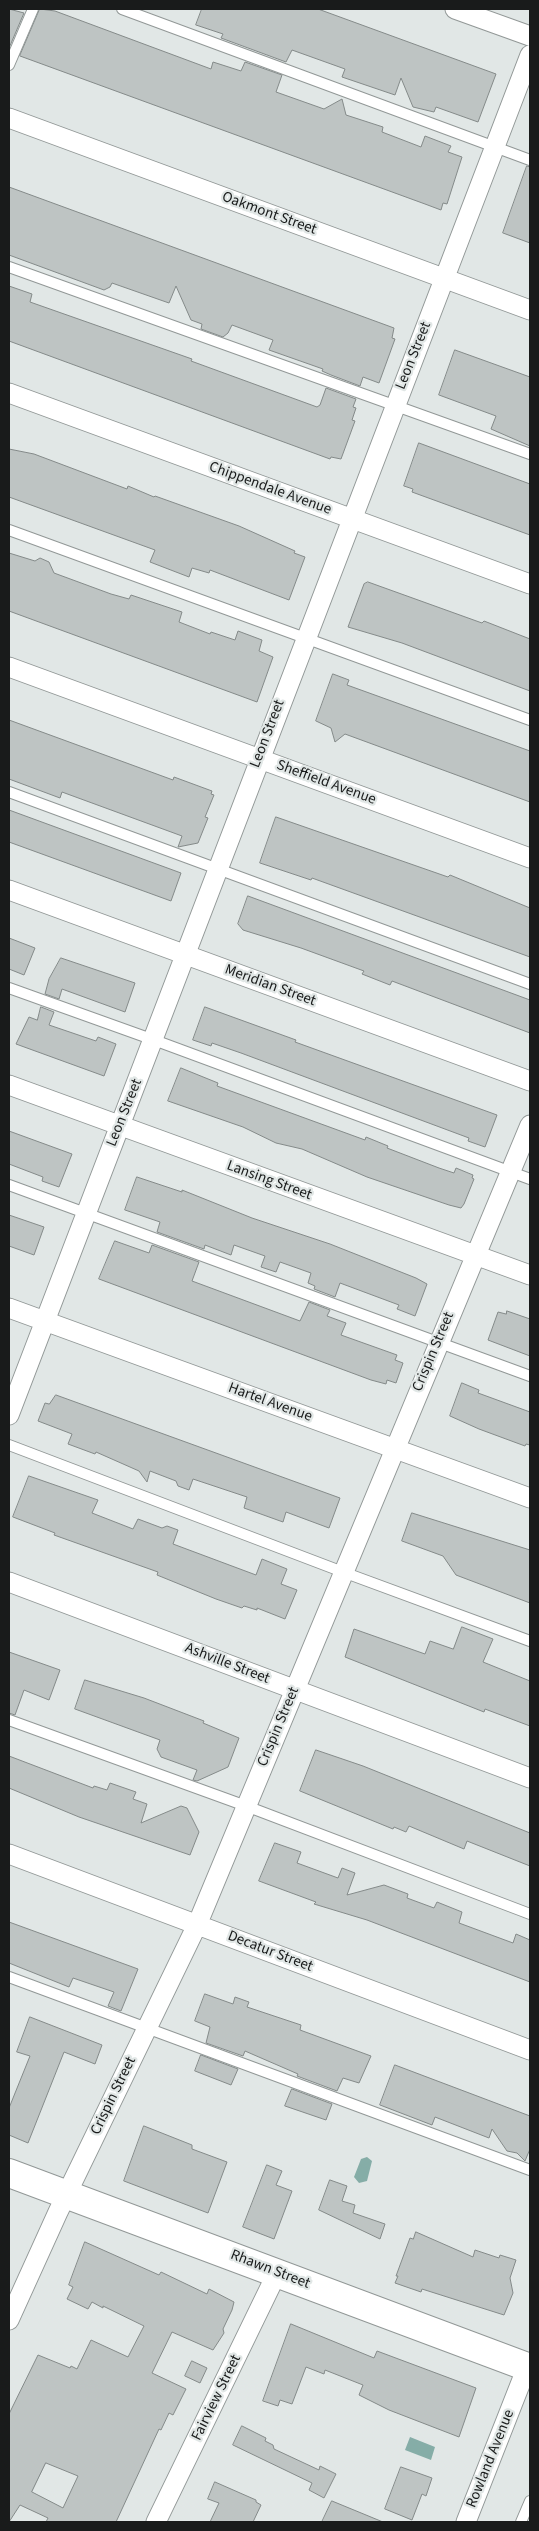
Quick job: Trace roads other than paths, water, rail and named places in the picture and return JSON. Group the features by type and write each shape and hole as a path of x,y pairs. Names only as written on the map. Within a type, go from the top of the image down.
{"main road":[{"name":"Rhawn Street","path":"9,2173 529,2368"}],"street":[{"path":"455,9 530,36"},
{"name":"Leon Street","path":"9,1415 119,1126 154,1040 305,636 445,279 530,55"},
{"name":"Oakmont Street","path":"9,118 530,310"},
{"name":"Chippendale Avenue","path":"9,394 530,584"},
{"name":"Sheffield Avenue","path":"9,667 530,858"},
{"name":"Meridian Street","path":"9,890 530,1081"},
{"name":"Lansing Street","path":"9,1085 530,1275"},
{"name":"Crispin Street","path":"9,2320 13,2299 67,2195 197,1925 530,1125"},
{"name":"Hartel Avenue","path":"9,1308 530,1498"},
{"name":"Ashville Street","path":"9,1582 530,1778"},
{"name":"Decatur Street","path":"9,1854 530,2050"},
{"name":"Fairview Street","path":"156,2522 277,2273"},
{"name":"Rowland Avenue","path":"466,2522 529,2368"}],"lane":[{"path":"9,65 33,9"},
{"path":"122,9 530,160"},
{"path":"9,267 530,454"},
{"path":"9,530 305,636 530,720"},
{"path":"9,792 530,984"},
{"path":"9,988 530,1179"},
{"path":"9,1185 530,1376"},
{"path":"9,1444 343,1572 530,1641"},
{"path":"9,1720 246,1806 530,1914"},
{"path":"9,1977 530,2170"},
{"path":"521,2522 530,2501"}],"water":[{"path":"367,2157 372,2161 367,2181 359,2183 354,2177 361,2159"},
{"path":"410,2437 435,2447 431,2460 405,2450"}]}
